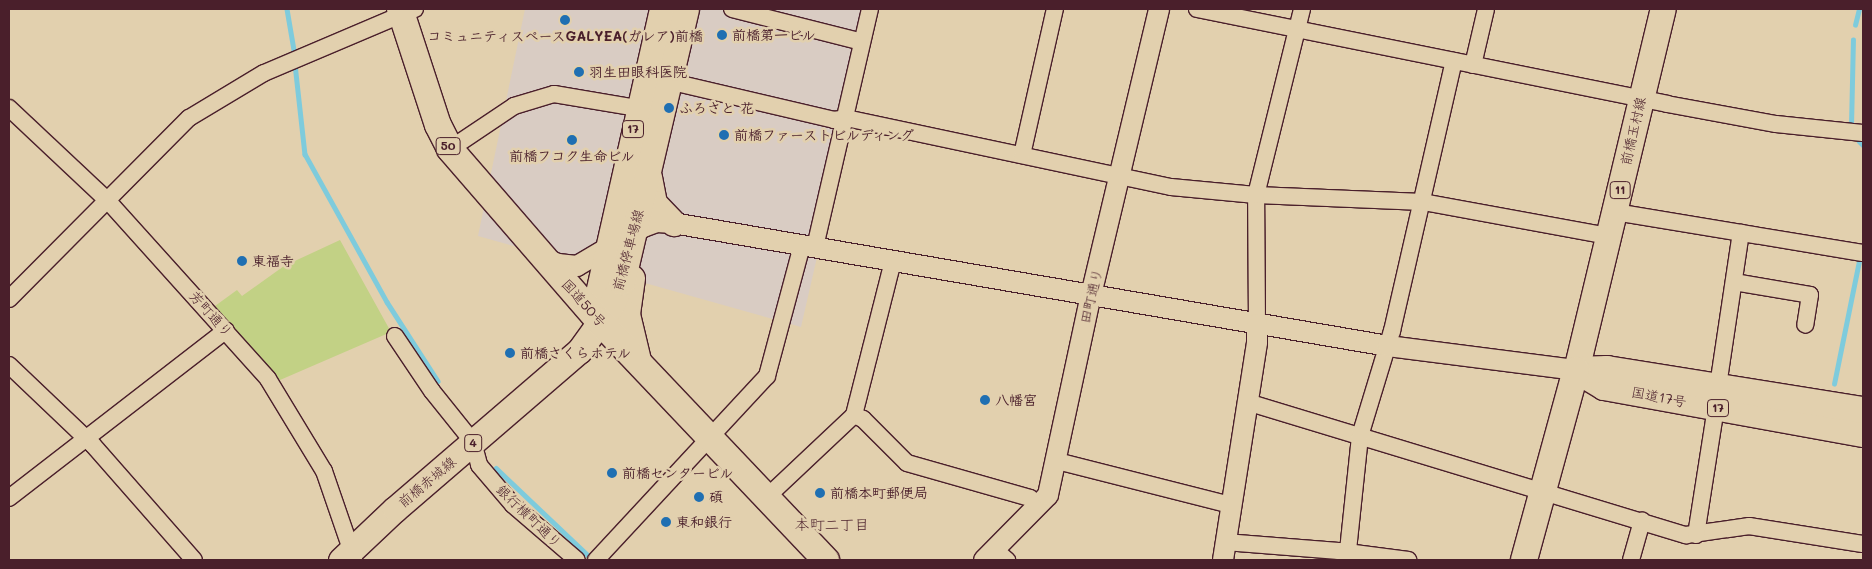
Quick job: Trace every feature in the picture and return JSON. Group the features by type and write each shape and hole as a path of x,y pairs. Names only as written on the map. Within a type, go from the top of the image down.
{"highway":[{"name":"国道50号","path":"406,11 438,125 450,149 599,321 826,560"},
{"name":"国道17号","path":"1576,370 1607,369 1863,434"},
{"path":"1524,560 1545,491 1576,370"},
{"name":"国道17号","path":"1717,397 1863,410"}],"main road":[{"name":"前橋停車場線","path":"599,321 598,293 638,108 662,9"},
{"name":"前橋停車場線","path":"599,321 610,308 622,282 648,164 686,9"},
{"name":"前橋玉村線","path":"1576,370 1663,9"},
{"path":"648,164 650,197 669,223"},
{"path":"617,202 622,211 635,225 634,261 627,314 638,360"},
{"path":"635,225 669,223"},
{"name":"前橋赤城線","path":"349,557 395,509 579,351 599,321"}],"street":[{"path":"732,9 862,42"},
{"path":"596,560 695,456 709,437 766,376 808,246 846,118 870,9"},
{"path":"1022,155 1055,9"},
{"name":"田町通り","path":"995,557 1048,496 1091,295 1159,9"},
{"path":"1197,9 1641,99 1776,124 1863,133"},
{"path":"1302,9 1256,195 1257,342 1224,551 1408,560"},
{"path":"1473,65 1486,9"},
{"path":"9,299 108,201 183,123 222,96 303,55 406,11"},
{"path":"1347,556 1360,436 1388,346 1424,202 1454,62"},
{"path":"668,81 834,120 846,118 1171,187 1256,195 1424,202 1609,236"},
{"path":"450,149 514,106 554,94 638,108"},
{"name":"芳町通り","path":"9,108 108,201 226,330 279,394 318,460 349,557"},
{"path":"1614,212 1863,253"},
{"path":"669,223 1388,346 1576,370"},
{"path":"542,257 558,264 577,266 607,250 635,225"},
{"path":"1696,535 1742,233"},
{"path":"767,497 854,415 893,261"},
{"path":"1734,282 1810,295 1805,325"},
{"path":"9,498 226,330"},
{"path":"395,336 432,391 473,442"},
{"path":"9,365 85,438 194,560"},
{"path":"1247,402 1642,521 1696,535 1749,526 1863,544"},
{"path":"854,415 862,419 907,463 1030,498 1038,507"},
{"name":"銀行横町通り","path":"473,442 479,465 508,498 577,560"},
{"path":"1057,461 1231,505"},
{"path":"1631,560 1642,521"}],"shaded area":[{"path":"525,9 874,9 801,327 478,236"}],"green space":[{"path":"340,240 391,332 280,380 215,306 237,290 242,296 284,266"}],"waterway":[{"path":"287,9 295,56"},
{"path":"1855,25 1859,9"},
{"path":"1851,126 1853,40"},
{"path":"295,64 305,154 387,302 438,381"},
{"path":"1859,141 1863,145"},
{"path":"1834,384 1859,261"},
{"path":"496,468 592,559"}],"place":[{"name":"コミュニティスペースGALYEA(ガレア)前橋","path":"565,20"},
{"name":"前橋第一ビル","path":"722,35"},
{"name":"羽生田眼科医院","path":"579,72"},
{"name":"ふろさと 花","path":"669,108"},
{"name":"前橋ファーストビルディング","path":"724,135"},
{"name":"前橋フコク生命ビル","path":"572,140"},
{"name":"東福寺","path":"242,261"},
{"name":"前橋さくらホテル","path":"510,353"},
{"name":"八幡宮","path":"985,400"},
{"name":"前橋センタービル","path":"612,473"},
{"name":"前橋本町郵便局","path":"820,493"},
{"name":"碩","path":"699,497"},
{"name":"東和銀行","path":"666,522"}],"district":[{"name":"本町二丁目","path":"832,525"}]}
